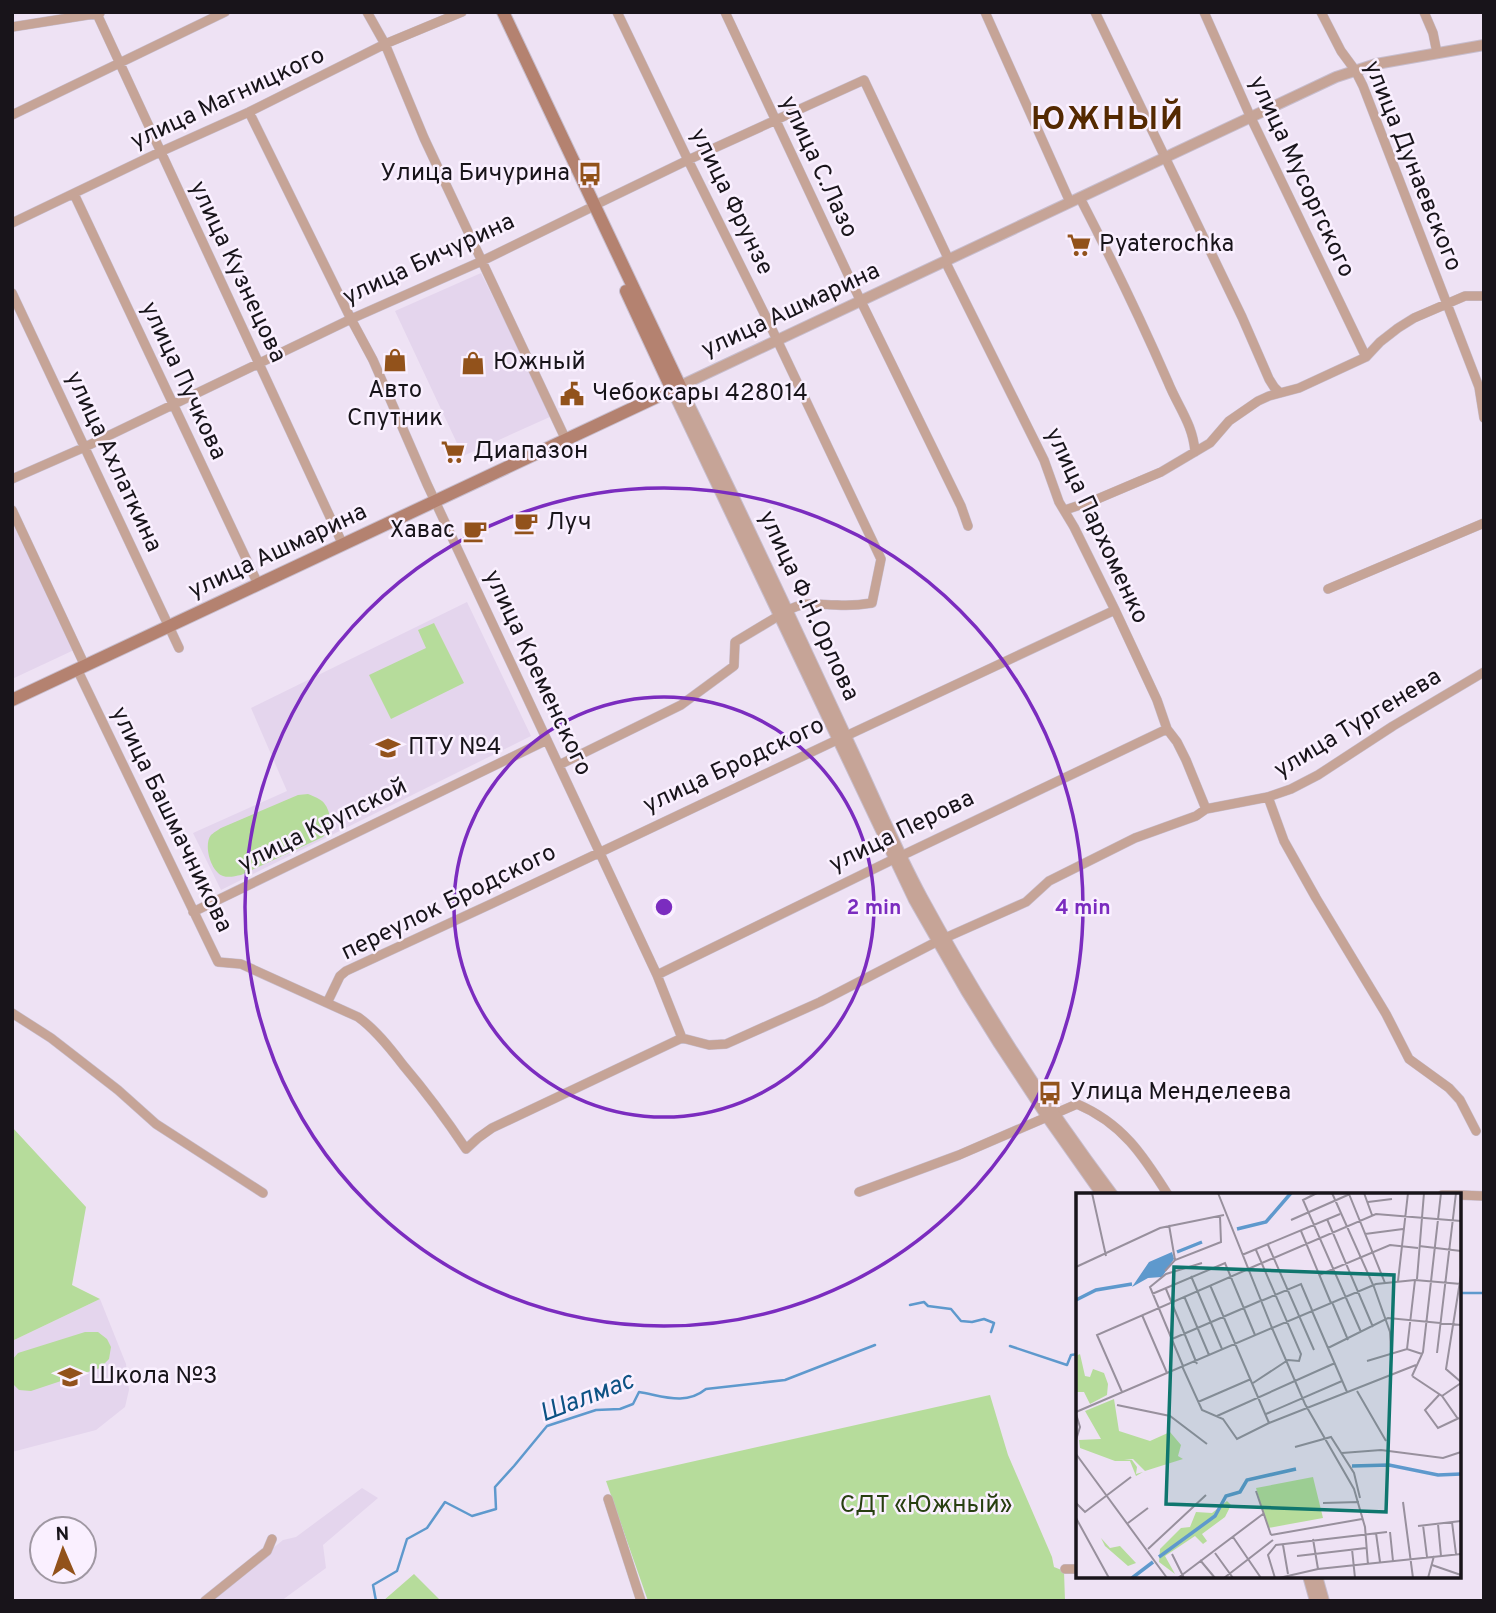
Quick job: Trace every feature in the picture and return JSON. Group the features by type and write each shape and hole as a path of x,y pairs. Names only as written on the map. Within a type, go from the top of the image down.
{"main road":[{"name":"улица Ф.Н.Орлова","path":"494,12 592,207"},
{"name":"улица Ф.Н.Орлова","path":"503,12 676,388"},
{"name":"улица Ашмарина","path":"12,700 676,388"}],"street":[{"path":"12,115 225,12"},
{"path":"368,12 566,440"},
{"name":"улица Магницкого","path":"12,223 249,112 385,44 462,12"},
{"name":"улица Фрунзе","path":"617,12 778,340 881,559 872,603 806,603 783,613"},
{"name":"улица С.Лазо","path":"725,12 961,506 968,526"},
{"path":"1000,12 986,15 1075,200 1190,426 1195,452"},
{"path":"1095,12 1250,334 1269,379 1280,393"},
{"name":"улица Мусоргского","path":"1204,12 1251,118 1366,356"},
{"name":"улица Дунаевского","path":"1321,12 1363,86 1479,387 1484,418"},
{"path":"1424,12 1437,52"},
{"path":"12,27 100,13"},
{"name":"улица Кузнецова","path":"100,13 119,63 343,545"},
{"name":"улица Ашмарина","path":"676,388 1354,70 1484,44"},
{"name":"улица Бичурина","path":"12,479 259,365 351,319 482,261 688,160 864,80"},
{"name":"улица Пархоменко","path":"864,80 1044,460 1059,502 1115,610 1157,700 1167,729 1177,742 1206,809"},
{"name":"улица Кременского","path":"249,112 373,360 436,501 601,852 657,975 682,1038"},
{"name":"улица Пучкова","path":"74,194 258,584"},
{"name":"улица Ахлаткина","path":"12,293 179,649"},
{"path":"1065,510 1161,472 1210,443 1229,421 1258,401 1299,388 1366,356 1398,328 1415,318 1465,296 1484,296"},
{"name":"улица Ф.Н.Орлова","path":"676,388 898,858 999,1044 1101,1193"},
{"name":"улица Башмачникова","path":"12,509 81,667 218,962 241,964 365,1021 433,1101 466,1149 492,1128 682,1038"},
{"path":"1328,589 1484,523"},
{"name":"улица Бродского","path":"601,852 1115,610"},
{"path":"559,765 681,705 734,666 735,642 783,613"},
{"name":"улица Тургенева","path":"682,1038 709,1045 726,1044 820,1002 942,940 1026,902 1049,881 1135,838 1196,816 1206,809 1268,797 1291,789 1484,672"},
{"name":"улица Перова","path":"657,975 1167,729"},
{"name":"улица Крупской","path":"193,912 547,740"},
{"path":"1268,797 1284,841 1409,1059 1449,1088 1460,1100 1476,1130"},
{"name":"переулок Бродского","path":"327,1003 346,971 601,852"},
{"path":"12,1013 51,1038 118,1090 156,1124 263,1193"},
{"path":"859,1192 959,1155 1077,1104 1105,1117 1118,1128 1152,1168 1167,1193"},
{"name":"улица Ф.Н.Орлова","path":"1050,1116 1111,1193"},
{"path":"1461,1195 1484,1196"},
{"path":"608,1499 640,1601"},
{"path":"205,1601 267,1551 272,1539"},
{"path":"1065,1569 1076,1569"},
{"path":"1309,1578 1315,1601"},
{"path":"1318,1578 1324,1601"}],"shaded area":[{"name":"Южный","path":"481,273 552,416 463,456 395,311"},
{"path":"12,522 74,650 12,679"},
{"name":"ПТУ №4","path":"467,602 531,736 221,890 193,833 287,791 251,708"},
{"name":"Школа №3","path":"100,1299 126,1364 129,1390 125,1407 96,1430 12,1452 12,1341"},
{"path":"362,1488 378,1498 323,1545 326,1568 281,1601 208,1601 283,1540 296,1537"}],"green space":[{"path":"434,623 464,683 391,719 369,675 426,648 418,630"},
{"path":"308,794 327,807 330,820 323,837 241,875 225,877 219,874 208,851 212,834 298,795"},
{"path":"12,1127 86,1207 72,1285 100,1299 12,1341"},
{"path":"85,1332 98,1332 107,1339 111,1347 109,1359 100,1368 31,1391 19,1390 12,1383 12,1360 18,1353"},
{"name":"СДТ «Южный»","path":"990,1395 1008,1455 1054,1567 1064,1571 1065,1601 648,1601 606,1481"},
{"path":"414,1574 440,1600 383,1601"}],"waterway":[{"name":"Шалмас","path":"1461,1293 1484,1293"},
{"name":"Шалмас","path":"910,1305 924,1302 928,1306 951,1309 961,1321 984,1319 994,1323 991,1332"},
{"name":"Шалмас","path":"376,1601 373,1585 397,1571 407,1539 427,1528 445,1502 472,1516 496,1509 495,1487 547,1426 596,1410 620,1409 633,1404 639,1392 682,1398 706,1389 785,1380 875,1345"},
{"name":"Шалмас","path":"1010,1346 1067,1365 1071,1355 1076,1354"}],"place":[{"name":"Улица Бичурина","path":"590,174"},
{"name":"Pyaterochka","path":"1079,245"},
{"name":"Авто Спутник","path":"395,360"},
{"name":"Южный","path":"473,363"},
{"name":"Чебоксары 428014","path":"572,394"},
{"name":"Диапазон","path":"453,452"},
{"name":"Луч","path":"526,523"},
{"name":"Хавас","path":"475,531"},
{"name":"ПТУ №4","path":"388,748"},
{"name":"Улица Менделеева","path":"1050,1093"},
{"name":"Школа №3","path":"70,1377"}],"district":[{"name":"ЮЖНЫЙ","path":"1108,121"}]}
